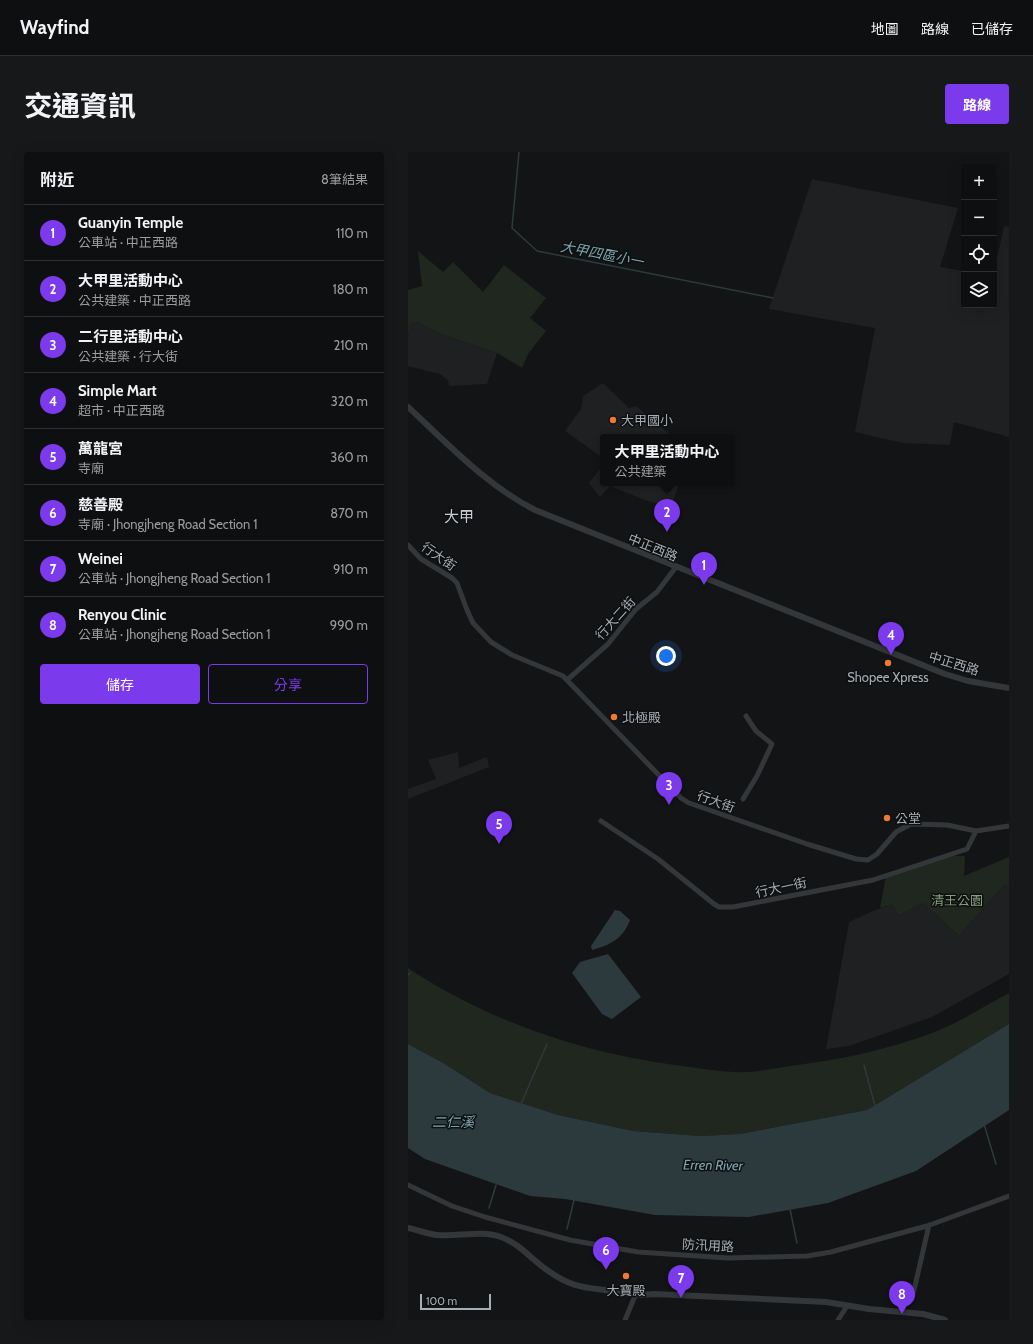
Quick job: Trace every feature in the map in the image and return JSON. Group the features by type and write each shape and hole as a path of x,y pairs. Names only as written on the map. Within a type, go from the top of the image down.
{"street":[{"name":"中正西路","path":"408,407 474,469 492,484 519,502 577,528 945,674 968,681 1009,688"},
{"name":"行大街","path":"408,545 421,559 452,578 457,583 473,622 491,642 512,655 557,672 567,680 681,798 688,803 814,847 856,859 868,860 877,854 896,832 911,824 947,825 976,831 1009,826"},
{"name":"行大二街","path":"567,680 608,644 636,609 657,592 676,567"},
{"path":"743,799 757,776 772,744 756,731 746,716"},
{"name":"行大一街","path":"601,821 658,859 714,904 724,908 752,904 873,880 894,874 967,850 976,831"},
{"name":"防汛用路","path":"408,1185 452,1206 520,1227 570,1240 638,1252 728,1258 807,1256 831,1252 929,1225 1009,1196"},
{"path":"912,1299 929,1225"},
{"path":"408,1228 436,1235 465,1236 484,1234 499,1236 522,1248 546,1270 570,1284 596,1290 612,1291 635,1296 654,1294 826,1302 847,1306 923,1314 945,1320"},
{"path":"624,1320 635,1296"},
{"path":"838,1320 847,1306"}],"shaded area":[{"path":"812,179 958,208 940,267 961,270 961,308 997,308 997,258 1004,226 1009,227 1009,437 954,422 950,445 903,443 855,432 875,328 769,309"},
{"path":"418,322 438,333 497,353 487,384 449,386 448,380 440,374 408,366 408,337 410,324"},
{"name":"大甲國小","path":"603,383 629,408 636,406 669,434 600,434 600,456 565,431 581,409 583,396"},
{"path":"600,469 600,486 610,486 600,497 589,483"},
{"path":"610,486 678,486 671,508 645,500"},
{"path":"458,752 459,768 487,757 489,767 408,799 408,789 436,779 428,760"},
{"path":"1004,885 1009,885 1009,974 932,1017 849,1046 826,1049 849,922 875,910 892,905 899,915 923,903 959,936"}],"green space":[{"path":"418,251 443,272 453,262 483,292 504,265 546,298 530,318 546,331 528,354 522,368 497,353 438,333 418,322 410,324 408,337 408,290 422,286"},
{"name":"清王公園","path":"950,856 965,856 964,876 1009,857 1009,885 1004,885 959,936 923,903 899,915 892,905 880,908 886,876"},
{"path":"408,968 471,1004 505,1020 539,1033 574,1044 646,1061 724,1071 759,1071 862,1054 915,1039 942,1029 1009,993 1009,1024 867,1110 740,1134 700,1136 633,1131 558,1115 490,1093 445,1064 408,1044"}],"water":[{"path":"615,910 620,911 630,920 627,927 620,937 605,946 592,950 591,946"},
{"path":"608,954 641,997 612,1019 602,1014 572,973 580,962"},
{"name":"二仁溪","path":"1009,1024 1009,1110 916,1171 828,1203 749,1217 655,1215 565,1199 530,1196 425,1159 408,1148 408,1044 445,1064 490,1093 558,1115 633,1131 700,1136 740,1134 867,1110"}],"waterway":[{"name":"大甲四區小一","path":"519,152 512,228 537,251 773,298"},
{"path":"521,1104 547,1044"},
{"path":"864,1065 875,1106"},
{"path":"984,1124 996,1164"},
{"path":"489,1208 496,1185"},
{"path":"567,1229 574,1200"},
{"path":"790,1209 797,1243"}],"place":[{"name":"大甲國小","path":"613,420"},
{"name":"大甲里活動中心","path":"667,532"},
{"name":"Guanyin Temple","path":"704,585"},
{"name":"Simple Mart","path":"891,655"},
{"name":"Shopee Xpress","path":"888,663"},
{"name":"北極殿","path":"614,717"},
{"name":"二行里活動中心","path":"669,805"},
{"name":"公堂","path":"887,818"},
{"name":"萬龍宮","path":"499,844"},
{"name":"慈善殿","path":"606,1270"},
{"name":"大寶殿","path":"626,1276"},
{"name":"Weinei","path":"681,1298"},
{"name":"Renyou Clinic","path":"902,1314"}],"district":[{"name":"大甲","path":"459,517"}],"water label":[{"name":"Erren River","path":"713,1165"}]}
